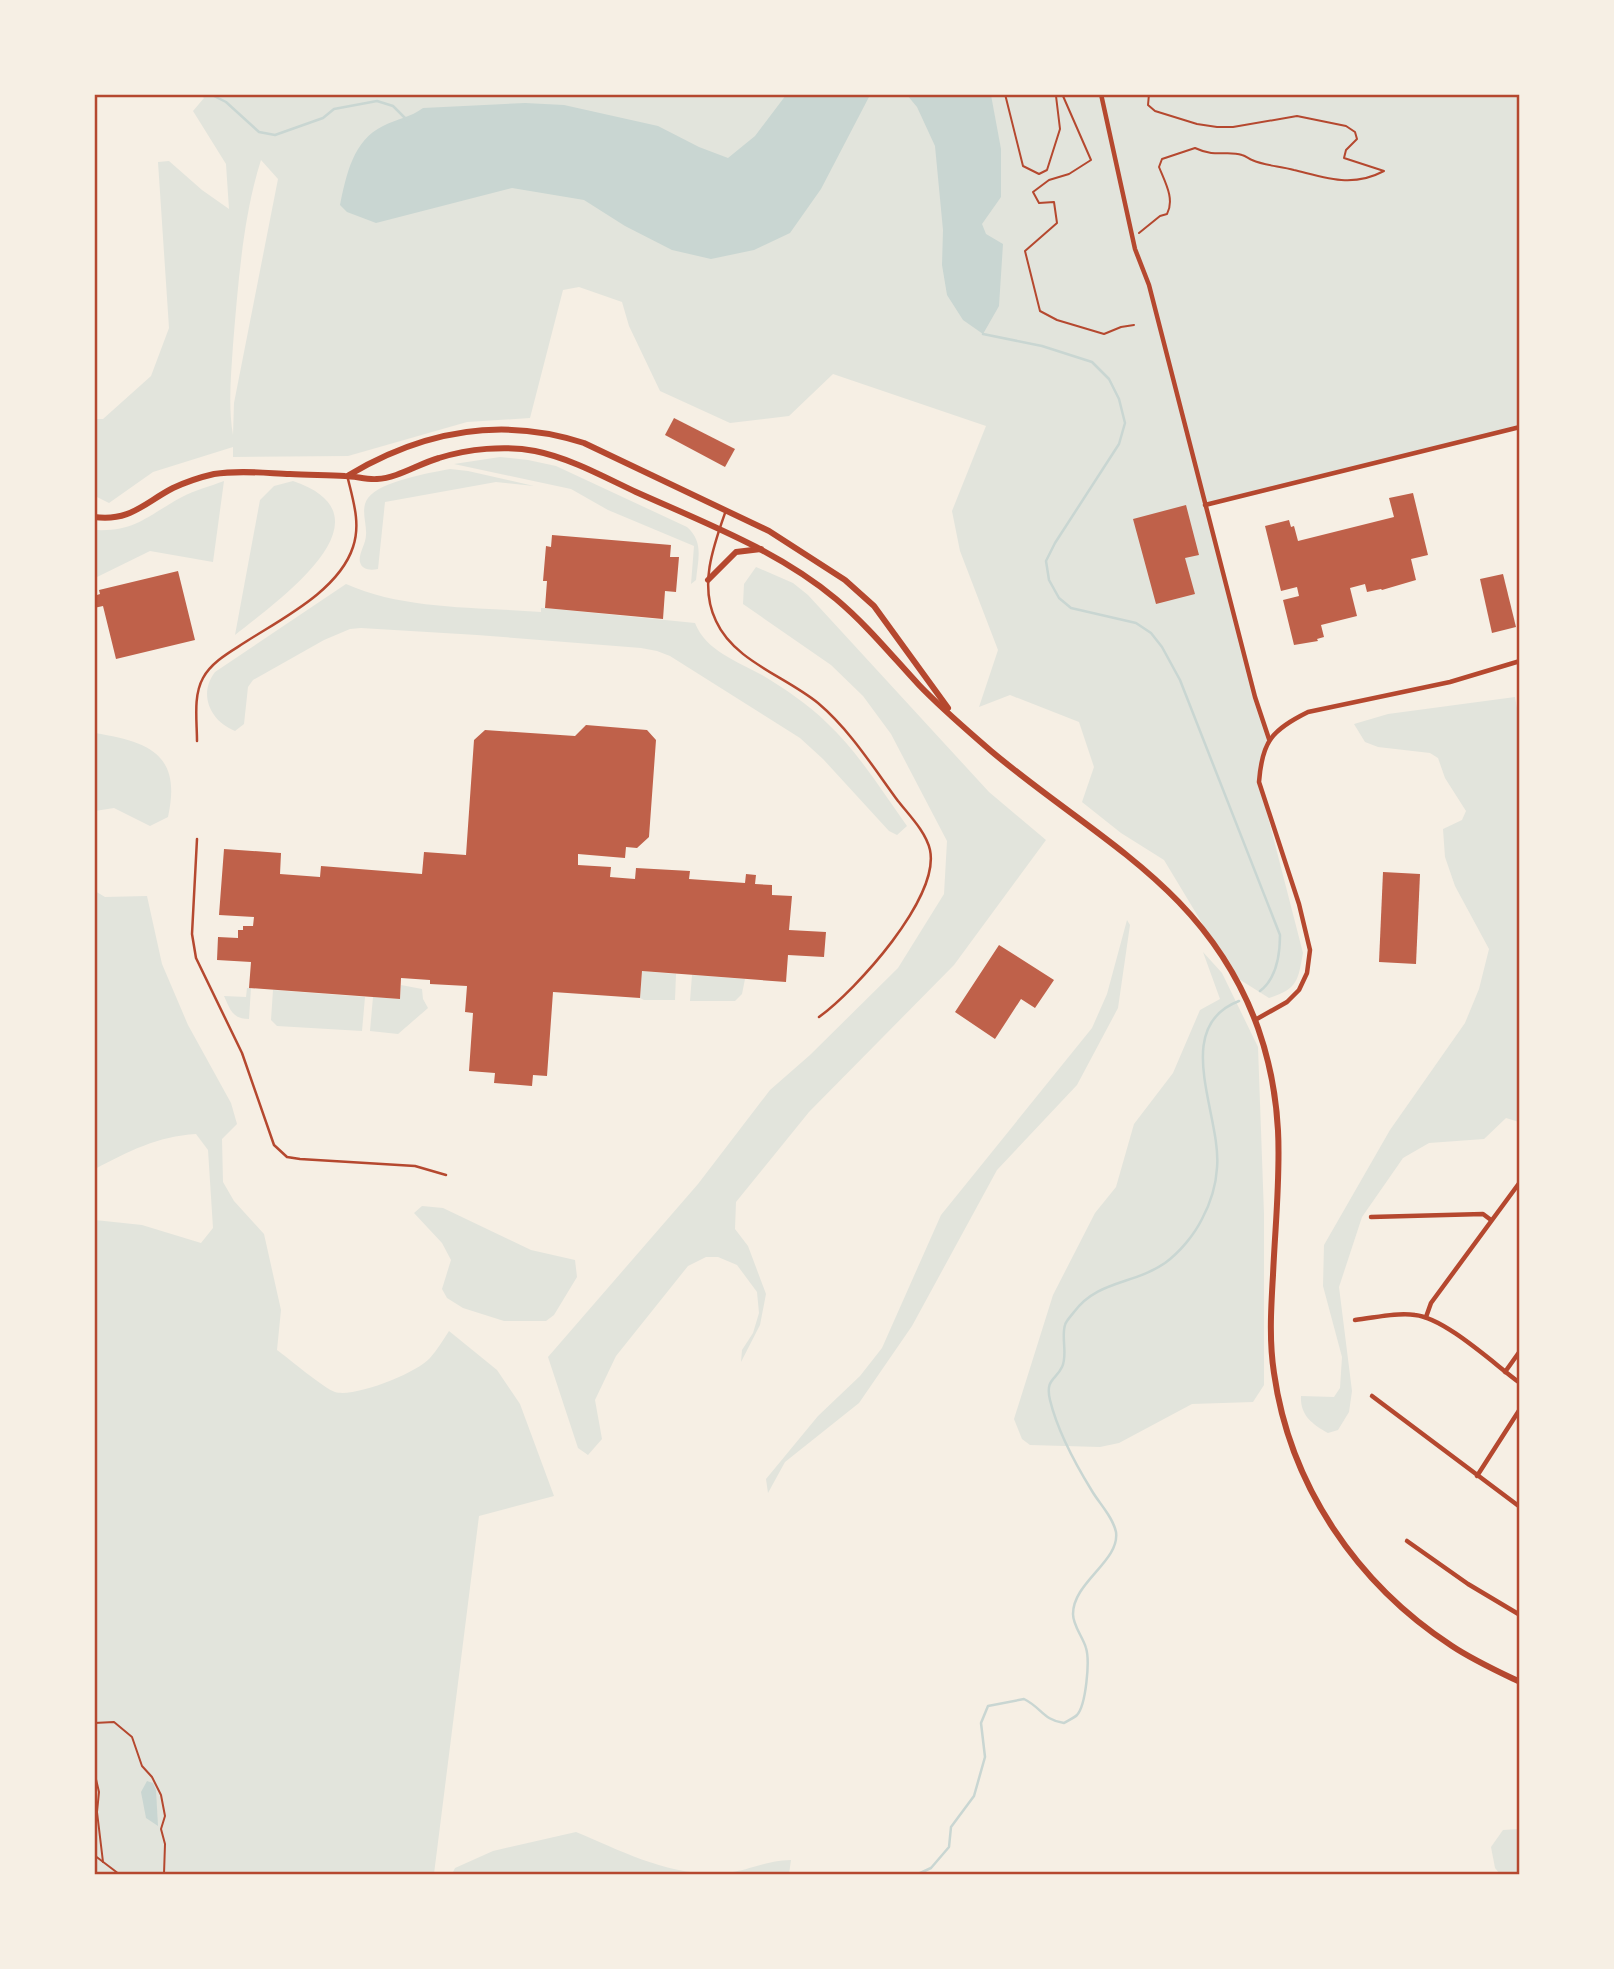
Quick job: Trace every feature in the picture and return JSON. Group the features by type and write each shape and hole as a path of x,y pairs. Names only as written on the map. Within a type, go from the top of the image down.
{"main road":[{"path":"347,476 367,464 442,437 469,431 520,428 584,443 726,510 804,552 861,593 893,632 957,721"},
{"path":"94,517 114,519 125,516 173,488 210,475 234,472 347,476 377,480 441,457 484,449 509,448 536,451 573,463 719,529 762,549 833,597 861,622 957,721 1022,776 1135,861 1173,894 1194,916 1215,945 1244,994 1255,1020 1265,1048 1278,1108 1280,1192 1273,1269 1271,1341 1279,1402 1295,1455 1333,1530 1349,1553 1388,1596 1455,1648 1520,1682"},
{"path":"708,580 736,552 762,549"}],"street":[{"path":"1101,94 1132,238 1149,285 1259,713 1269,739"},
{"path":"1205,505 1520,427"},
{"path":"1255,1020 1287,1002 1299,990 1310,960 1308,937 1299,904 1259,782 1260,768 1269,739 1292,720 1308,712 1450,682 1520,661"},
{"path":"1426,1317 1431,1303 1520,1182"},
{"path":"1371,1217 1483,1214 1491,1220"},
{"path":"1355,1320 1402,1315 1426,1317 1446,1327 1520,1383"},
{"path":"1504,1372 1520,1351"},
{"path":"1372,1396 1520,1507"},
{"path":"1477,1476 1520,1409"},
{"path":"1407,1541 1468,1584 1520,1615"}],"lane":[{"path":"197,741 198,689 204,676 228,653 307,602 326,586 353,547 355,508 347,476"},
{"path":"726,510 708,580 708,600 716,622 731,643 797,688 836,720 907,812 929,848 929,870 921,892 897,933 866,975 819,1017"},
{"path":"197,839 193,946 242,1054 274,1145 287,1157 415,1166 446,1175"}],"path":[{"path":"1004,94 1023,166 1039,174 1047,170 1060,129 1056,96 1063,96 1091,160 1069,174 1049,180 1033,192 1039,203 1054,202 1057,223 1025,251 1040,311 1057,320 1104,334 1133,325"},
{"path":"1132,238 1160,216 1167,215 1170,208 1169,192 1159,167 1162,159 1195,148 1208,154 1241,154 1252,160 1342,181 1369,178 1384,171 1344,158 1346,150 1357,139 1355,132 1346,126 1297,116 1233,127 1197,124 1155,111 1148,105 1149,94"},
{"path":"94,1723 114,1722 132,1737 142,1766 162,1795 165,1816 161,1829 164,1874"},
{"path":"94,1747 103,1862"},
{"path":"94,1855 119,1874"}],"shaded area":[{"path":"201,95 1519,95 1519,427 1205,505 1269,739 1259,782 1303,953 1298,977 1291,987 1269,998 1234,976 1164,860 1121,833 1082,802 1094,767 1079,722 1010,695 979,707 998,650 960,551 952,511 986,426 833,374 789,416 730,423 660,391 629,326 622,302 579,287 563,290 530,418 467,422 348,456 233,457 233,447 153,472 109,503 95,496 95,419 103,419 151,376 169,328 158,162 169,161 229,209 226,164 193,111 204,98","holes":["261,160 278,179 234,403 233,435 231,379 239,275 250,204"]},
{"path":"786,95 870,95 821,189 790,233 754,250 711,259 672,250 625,226 584,200 512,188 376,223 347,212 340,205 352,160 364,140 383,126 423,108 525,103 564,105 658,126 728,158 755,136"},
{"path":"907,95 991,95 1001,149 1001,197 982,224 986,234 1003,244 999,306 983,334 963,320 947,295 942,265 943,230 935,146 917,107"},
{"path":"500,457 556,466 687,527 698,545 696,580 691,584 694,546 608,510 571,489 454,464"},
{"path":"450,469 534,486 496,482 385,502 378,569 363,567 360,559 366,538 364,511 368,498 394,482"},
{"path":"224,481 213,562 150,551 95,578 95,530 132,525 187,495"},
{"path":"293,481 323,497 334,516 332,537 319,559 299,581 235,635 260,500 274,486"},
{"path":"756,567 793,583 808,595 989,792 1046,840 954,965 809,1112 736,1202 735,1229 748,1246 766,1294 760,1325 741,1362 742,1350 753,1333 759,1313 757,1292 737,1265 718,1257 706,1257 688,1266 616,1356 595,1400 602,1439 588,1455 578,1448 548,1357 698,1184 770,1090 810,1055 898,968 944,894 947,841 891,734 863,696 831,665 743,604 744,584"},
{"path":"346,584 392,599 442,606 541,612 541,608 545,608 695,623 714,648 788,691 827,723 859,759 907,826 897,835 889,831 800,738 670,656 641,648 477,635 350,629 324,640 253,680 248,687 244,724 235,731 219,721 207,698 207,689 215,672"},
{"path":"1515,697 1520,725 1519,1122 1506,1118 1484,1139 1429,1143 1403,1158 1362,1217 1339,1287 1352,1391 1349,1412 1338,1430 1328,1433 1308,1418 1301,1403 1301,1396 1334,1397 1340,1388 1342,1357 1323,1286 1324,1245 1390,1130 1465,1023 1479,989 1489,949 1455,886 1445,857 1443,829 1462,820 1466,811 1445,778 1438,758 1430,753 1378,747 1365,742 1354,724 1388,714"},
{"path":"95,733 131,741 157,755 165,765 170,779 168,817 150,826 114,808 95,811"},
{"path":"95,891 105,897 147,896 162,964 188,1025 231,1103 237,1124 222,1139 223,1182 234,1201 264,1234 281,1310 277,1350 323,1385 335,1392 344,1393 385,1383 423,1364 449,1331 497,1370 520,1404 554,1496 479,1516 434,1874 95,1874 95,1220 142,1225 201,1243 213,1228 208,1150 196,1134 156,1141 95,1169"},
{"path":"1127,920 1130,925 1118,1008 1077,1085 997,1170 912,1326 859,1403 785,1462 768,1493 766,1479 818,1416 860,1376 882,1348 941,1215 1092,1028 1107,994"},
{"path":"1203,952 1222,973 1258,1047 1264,1214 1264,1385 1253,1402 1192,1404 1119,1443 1100,1447 1030,1445 1022,1439 1014,1419 1053,1295 1095,1213 1116,1187 1134,1124 1173,1073 1200,1010 1220,999"},
{"path":"642,971 676,974 675,1000 640,998"},
{"path":"692,975 745,979 742,994 735,1001 690,1001"},
{"path":"401,985 422,989 428,1008 398,1034 370,1031 373,997 400,999"},
{"path":"247,988 251,988 249,1019 243,1019 230,1009 224,996 246,997"},
{"path":"273,990 365,997 362,1031 277,1026 271,1020"},
{"path":"422,1206 443,1208 531,1250 575,1260 577,1277 554,1315 546,1321 504,1321 463,1308 447,1298 442,1289 451,1260 442,1243 414,1213"},
{"path":"147,1781 153,1783 156,1790 158,1826 146,1818 141,1792"},
{"path":"1519,1829 1519,1874 1500,1874 1495,1868 1491,1847 1503,1830"},
{"path":"576,1832 652,1863 672,1869 712,1874 452,1874 455,1868 493,1851"},
{"path":"791,1860 789,1874 712,1874 733,1872"}],"building":[{"path":"674,418 735,449 725,467 665,435"},
{"path":"1413,493 1428,555 1411,559 1416,580 1367,592 1365,584 1350,588 1357,616 1321,625 1324,637 1317,639 1318,641 1294,645 1283,600 1299,596 1297,587 1281,591 1265,526 1289,520 1291,527 1294,526 1298,541 1394,517 1389,498"},
{"path":"1186,505 1199,555 1185,558 1195,594 1156,604 1133,519"},
{"path":"552,535 671,545 670,557 679,557 676,592 665,591 663,619 545,608 547,581 543,581 546,546 551,547"},
{"path":"178,571 195,640 116,659 103,606 94,608 94,596 100,594 99,590"},
{"path":"1503,574 1516,627 1492,633 1480,579"},
{"path":"586,725 647,730 656,740 649,837 637,848 626,847 625,858 578,854 578,865 611,867 610,877 635,879 636,868 690,871 689,879 745,883 746,874 756,875 755,884 772,885 772,895 792,896 789,930 826,932 824,957 788,955 786,982 642,971 640,998 553,992 547,1076 533,1075 532,1086 494,1083 495,1073 469,1071 473,1013 465,1012 467,986 430,984 430,980 401,978 400,999 249,988 251,962 217,960 218,937 238,938 238,930 243,930 243,926 253,926 254,917 219,915 224,849 281,853 280,874 320,877 321,866 422,874 424,852 466,855 474,740 485,730 575,736"},
{"path":"1383,872 1420,874 1416,964 1379,962"},
{"path":"999,945 1054,980 1035,1008 1021,999 995,1039 955,1012"}],"waterway":[{"path":"210,94 226,102 259,132 275,135 323,118 334,109 377,101 393,106 407,120"},
{"path":"983,334 1042,346 1092,362 1109,379 1119,399 1125,423 1119,444 1055,543 1046,561 1049,580 1059,598 1071,608 1136,623 1151,633 1180,680 1280,935 1274,973 1260,991"},
{"path":"918,1874 931,1868 949,1847 951,1827 974,1796 985,1757 981,1723 988,1706 1024,1699 1051,1719 1064,1723 1076,1716 1080,1710 1088,1663 1086,1648 1073,1618 1075,1602 1111,1553 1116,1532 1068,1447 1053,1411 1049,1388 1064,1362 1065,1325 1074,1312 1083,1302 1105,1288 1165,1263 1186,1243 1205,1213 1214,1188 1217,1147 1204,1075 1203,1052 1207,1031 1218,1014 1239,1001"}]}
